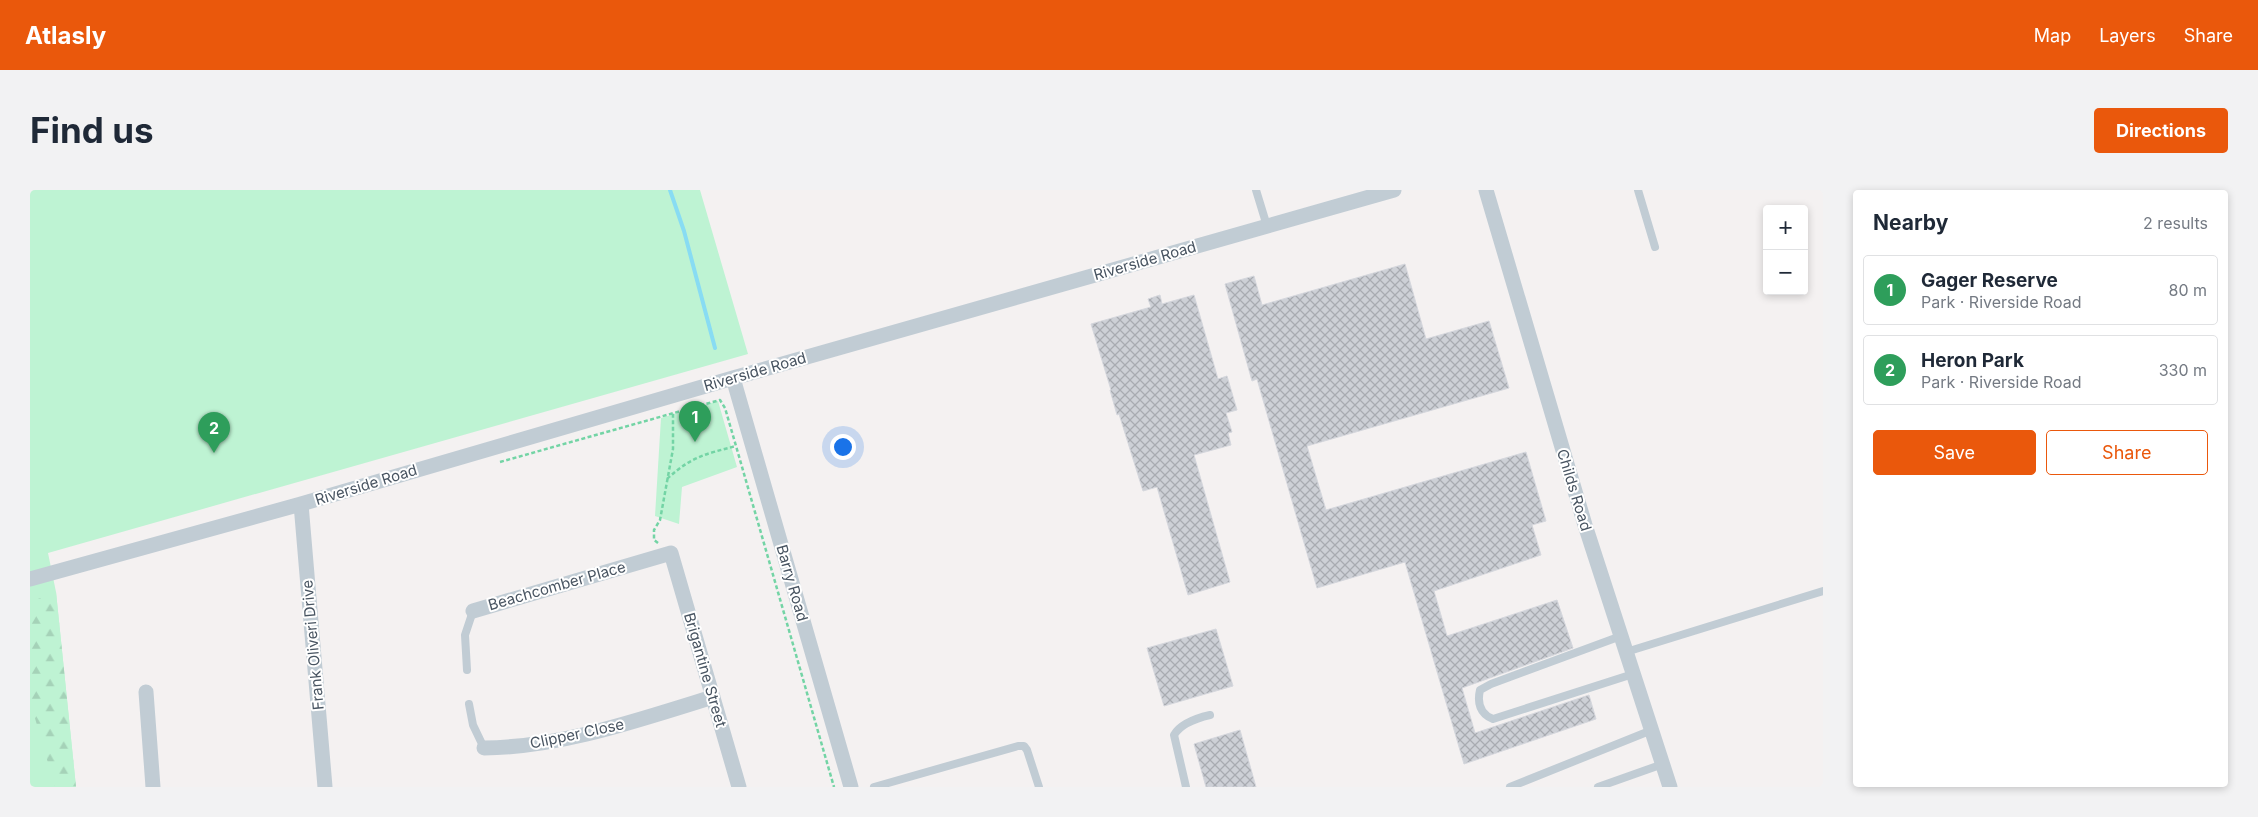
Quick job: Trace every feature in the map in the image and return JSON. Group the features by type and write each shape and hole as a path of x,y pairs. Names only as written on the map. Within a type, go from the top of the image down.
{"street":[{"name":"Riverside Road","path":"30,579 301,504 733,378 1394,190"},
{"name":"Childs Road","path":"1486,190 1584,525 1670,787"},
{"name":"Barry Road","path":"733,378 851,787"},
{"name":"Frank Oliveri Drive","path":"301,504 325,787"},
{"name":"Beachcomber Place","path":"473,610 671,553"},
{"name":"Brigantine Street","path":"671,553 738,787"},
{"path":"146,692 153,787"},
{"name":"Clipper Close","path":"484,748 513,748 604,730 712,697"}],"lane":[{"path":"1256,190 1267,226"},
{"path":"1638,190 1655,247"},
{"path":"1626,652 1823,591"},
{"name":"Beachcomber Place","path":"467,670 465,635 473,610"},
{"path":"1621,636 1491,684 1480,690 1478,699 1481,711 1493,719 1633,674"},
{"name":"Clipper Close","path":"469,704 473,725 484,748"},
{"path":"1186,787 1174,735 1178,729 1187,723 1210,715"},
{"path":"1510,787 1652,730"},
{"path":"874,787 1018,746 1024,746 1027,750 1038,787"},
{"path":"1598,787 1663,764"}],"path":[{"path":"671,553 654,540 654,530 660,520 673,449 673,412 720,400 725,408 834,787"},
{"path":"666,480 683,464 698,456 736,446"}],"green space":[{"path":"30,190 700,190 748,354 48,553 56,592 76,787 30,787"},
{"path":"718,401 737,467 682,487 679,524 655,516 661,418"},
{"path":"56,592 76,787 55,787 30,701 30,602"}],"building":[{"path":"1405,264 1426,339 1489,321 1509,388 1307,446 1326,510 1526,452 1546,521 1532,525 1541,555 1434,591 1447,636 1557,600 1573,648 1462,688 1475,733 1589,695 1596,719 1464,764 1405,562 1317,588 1257,379 1252,381 1225,284 1254,276 1262,305"},
{"path":"1160,295 1162,304 1194,295 1218,379 1227,376 1237,410 1226,413 1232,432 1228,433 1231,445 1194,455 1230,582 1188,595 1157,487 1143,491 1119,414 1117,415 1091,324 1151,307 1148,299"},
{"path":"1216,629 1233,686 1164,706 1147,648"},
{"path":"1240,730 1256,787 1206,787 1194,744"}],"waterway":[{"path":"670,190 684,231 715,348"}],"place":[{"name":"Gager Reserve","path":"695,442"},
{"name":"Heron Park","path":"214,453"}]}
